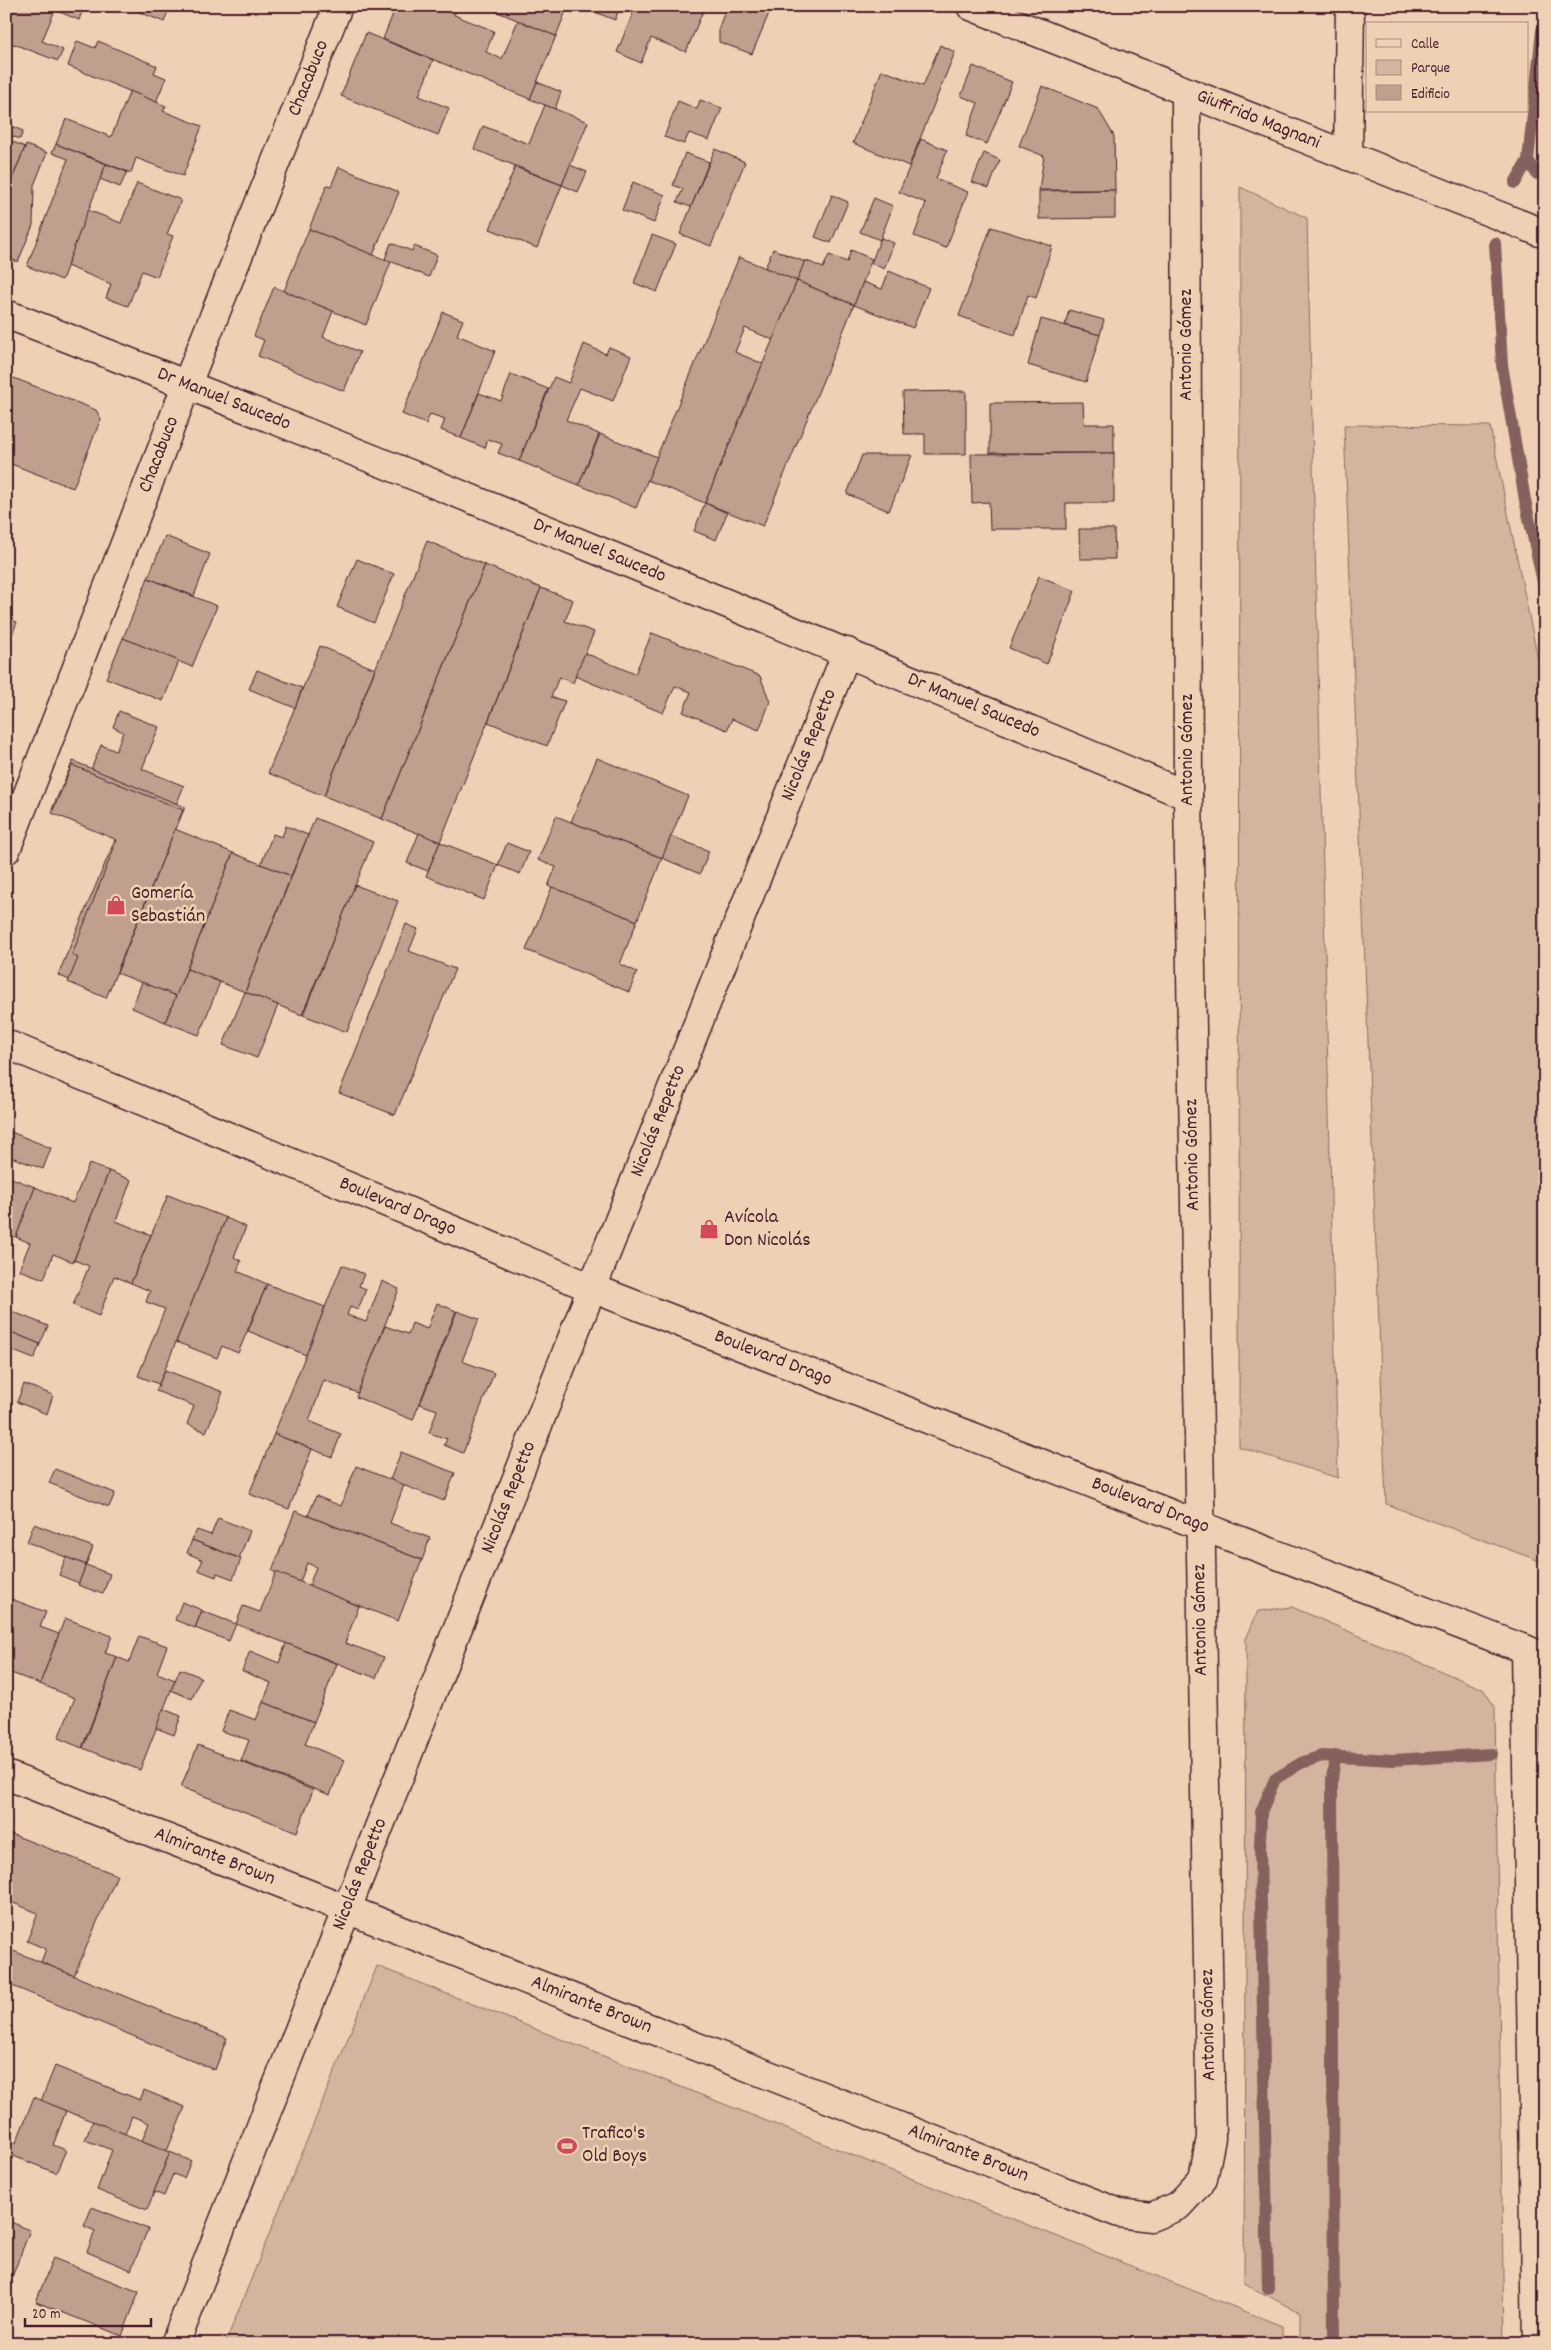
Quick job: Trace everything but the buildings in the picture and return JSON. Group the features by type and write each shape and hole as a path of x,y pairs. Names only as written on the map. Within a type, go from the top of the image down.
{"street":[{"name":"Chacabuco","path":"6,850 187,384 338,6"},
{"name":"Giuffrido Magnani","path":"971,6 1186,94 1348,156 1543,227"},
{"path":"1348,156 1350,6"},
{"name":"Antonio Gómez","path":"1178,2206 1202,2179 1211,2138 1188,796 1186,94"},
{"name":"Dr Manuel Saucedo","path":"6,314 187,384 847,652 1188,796"},
{"name":"Nicolás Repetto","path":"175,2344 592,1288 847,652"},
{"name":"Boulevard Drago","path":"6,1044 592,1288 1199,1525 1535,1653"},
{"path":"1535,1653 1537,2344"},
{"name":"Almirante Brown","path":"6,1775 1119,2213 1151,2217 1178,2206"}],"green space":[{"path":"1240,187 1307,218 1338,1478 1239,1447"},
{"path":"1344,425 1490,426 1545,694 1545,1563 1386,1504"},
{"path":"1292,1607 1483,1689 1495,1707 1504,2344 1300,2344 1300,2312 1244,2284 1246,1639 1258,1611"},
{"name":"Trafico's Old Boys","path":"377,1966 1282,2326 1282,2344 225,2344"}],"waterway":[{"path":"1515,183 1528,160 1542,31 1545,25"},
{"path":"1528,160 1537,174"},
{"path":"1495,243 1502,365 1525,500 1545,591"},
{"path":"1268,2288 1260,1849 1261,1812 1275,1779 1301,1763 1322,1756 1393,1760 1491,1754"},
{"path":"1334,2344 1332,1779 1335,1756"}],"place":[{"name":"Gomería Sebastián","path":"116,905"},
{"name":"Avícola Don Nicolás","path":"709,1229"},
{"name":"Trafico's Old Boys","path":"567,2146"}]}
